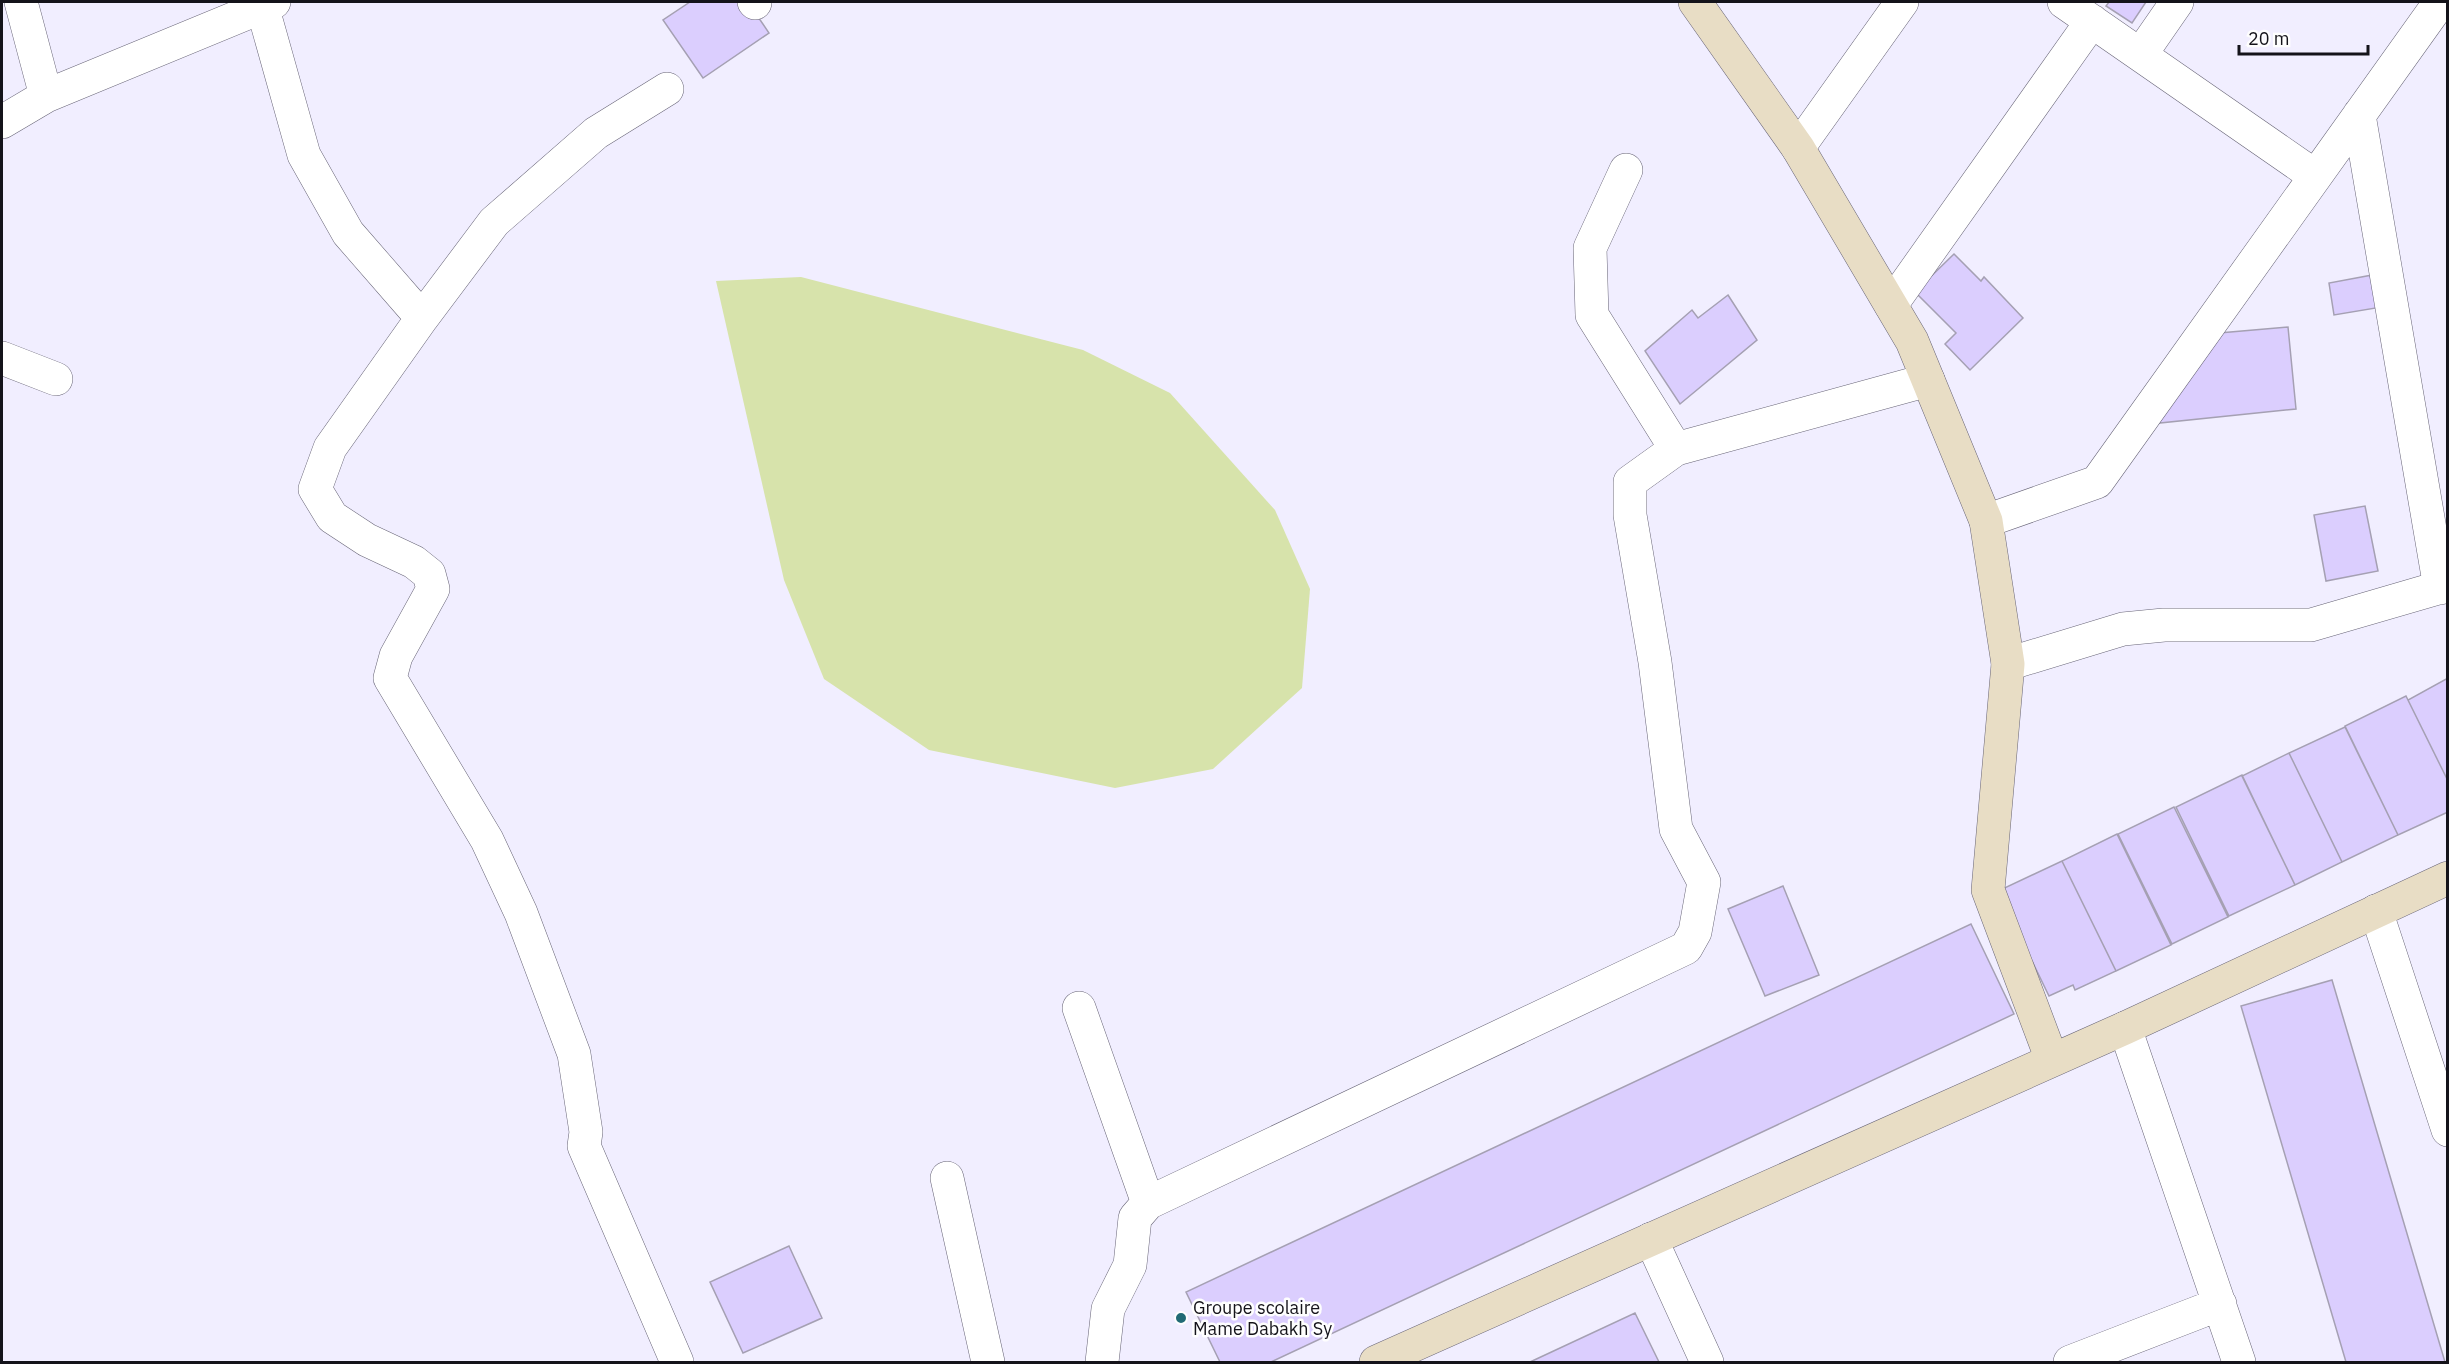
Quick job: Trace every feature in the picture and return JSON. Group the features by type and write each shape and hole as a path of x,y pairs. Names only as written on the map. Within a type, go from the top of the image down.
{"street":[{"path":"21,2 46,96"},
{"path":"1695,2 1798,148 1912,341 1986,521 2008,664 1988,890 2052,1060"},
{"path":"1798,148 1902,2"},
{"path":"2064,2 2315,176"},
{"path":"2141,54 2177,2"},
{"path":"1986,521 2097,482 2440,2"},
{"path":"2,122 46,96 265,3 304,155 348,233 422,318"},
{"path":"1891,305 2092,21"},
{"path":"667,89 596,133 494,222 422,318 330,448 315,489 332,517 367,540 414,562 429,574 433,590 396,656 390,678 487,840 521,913 574,1054 585,1132 584,1146 677,1362"},
{"path":"2008,664 2123,629 2164,625 2311,625 2444,586 2359,115"},
{"path":"1626,170 1590,248 1592,315 1676,449"},
{"path":"2,358 56,379"},
{"path":"1102,1362 1108,1309 1130,1265 1135,1218 1148,1203 1686,948 1695,932 1704,882 1676,829 1655,662 1630,515 1630,482 1676,449 1928,380"},
{"path":"1376,1362 2125,1028 2448,878"},
{"path":"2376,911 2448,1130"},
{"path":"1079,1008 1148,1203"},
{"path":"2125,1028 2239,1362"},
{"path":"947,1178 988,1362"},
{"path":"1652,1239 1707,1362"},
{"path":"2070,1362 2220,1304"}],"green space":[{"path":"801,277 1083,350 1170,393 1275,510 1310,589 1302,688 1213,769 1115,788 929,750 824,679 784,580 716,281"}],"building":[{"path":"690,2 748,2 769,33 703,78 663,20"},
{"path":"2109,2 2146,2 2132,23 2106,6"},
{"path":"1954,254 1981,281 1984,277 2023,318 1970,370 1945,344 1956,333 1915,292"},
{"path":"2383,273 2388,306 2334,315 2329,283"},
{"path":"1728,295 1757,340 1680,404 1645,351 1692,310 1698,318"},
{"path":"2288,327 2296,409 2150,424 2219,333"},
{"path":"2365,506 2378,571 2326,581 2314,515"},
{"path":"2448,678 2448,781 2408,700"},
{"path":"2406,696 2448,781 2448,812 2398,835 2345,726"},
{"path":"2345,727 2398,835 2342,862 2289,753"},
{"path":"2289,753 2342,862 2295,885 2242,776"},
{"path":"2242,775 2295,885 2229,916 2176,807"},
{"path":"2174,807 2228,917 2172,944 2118,834"},
{"path":"2117,834 2171,945 2116,971 2062,861"},
{"path":"2062,861 2116,971 2075,990 2073,985 2049,996 1998,891"},
{"path":"1783,886 1819,975 1765,996 1728,909"},
{"path":"1971,924 2014,1014 1271,1362 1220,1362 1186,1292"},
{"path":"2332,980 2445,1362 2346,1362 2241,1006"},
{"path":"789,1246 822,1318 743,1353 710,1282"},
{"path":"1635,1313 1659,1362 1530,1362"}],"place":[{"name":"Groupe scolaire Mame Dabakh Sy","path":"1181,1318"}]}
